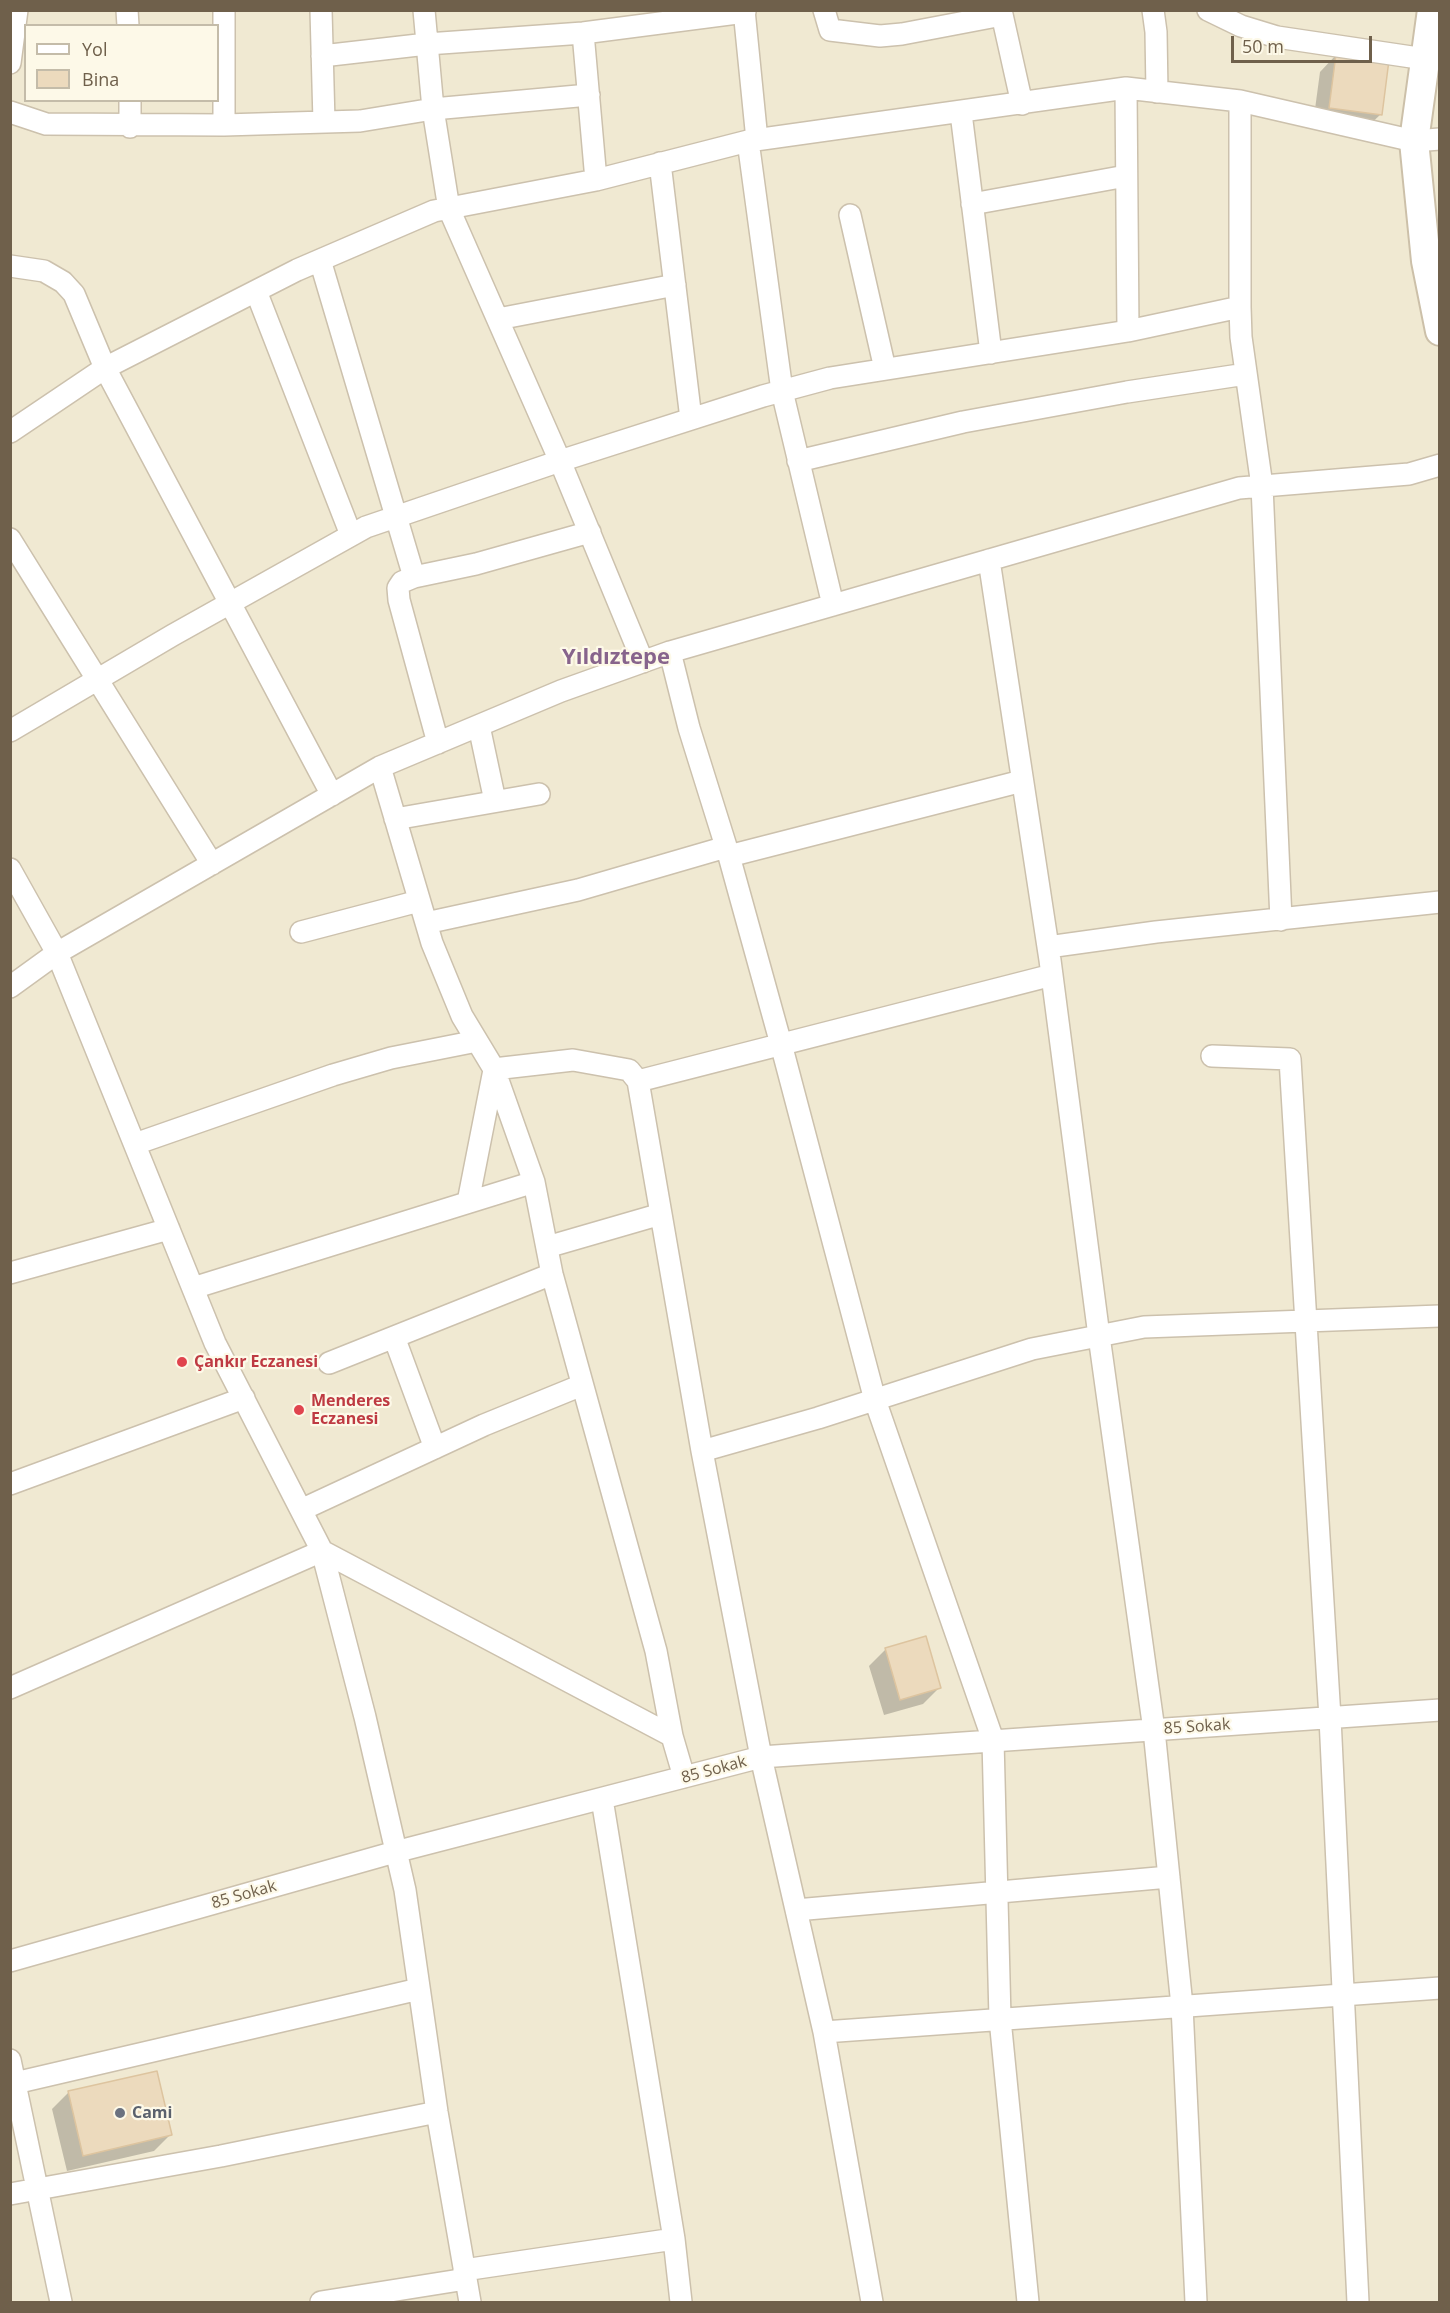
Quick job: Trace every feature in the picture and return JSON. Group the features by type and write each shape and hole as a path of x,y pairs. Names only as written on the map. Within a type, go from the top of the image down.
{"street":[{"path":"10,63 17,10"},
{"path":"224,10 224,125"},
{"path":"321,10 324,122"},
{"path":"424,10 433,109 449,209 560,461 644,662"},
{"path":"824,10 830,30 880,36 902,34 1002,13 1022,104"},
{"path":"1153,10 1156,32 1157,92"},
{"path":"1208,10 1241,26 1277,37 1425,59"},
{"path":"1432,10 1425,59 1427,140 1425,261 1440,332"},
{"path":"322,56 427,44 583,33 745,11 753,140 782,391 833,605"},
{"path":"583,33 596,180"},
{"path":"1126,88 1128,331"},
{"path":"10,432 105,368 320,260 434,212 596,180 753,140 961,113 1126,88 1240,101 1427,140"},
{"path":"10,112 46,124 130,127 224,125 360,121 433,109 589,95"},
{"path":"1240,101 1240,307 1246,374 1262,486 1281,920"},
{"path":"130,102 130,127"},
{"path":"961,113 991,352"},
{"path":"660,163 691,419"},
{"path":"972,204 1126,176"},
{"path":"850,215 885,369"},
{"path":"320,260 414,577"},
{"path":"10,266 44,271 69,287 74,294 105,368 332,795"},
{"path":"498,320 675,285"},
{"path":"256,291 351,535"},
{"path":"10,731 351,535 395,517 691,419 830,378 1128,331 1240,307"},
{"path":"798,462 963,422 1127,392 1246,374"},
{"path":"10,987 57,953 380,767 561,691 670,652 1239,488 1409,474 1440,465"},
{"path":"438,743 399,600 398,588 402,582 590,532"},
{"path":"10,539 212,864"},
{"path":"989,560 1052,975 1154,1730 1182,2006 1196,2302"},
{"path":"670,652 689,728 728,851 781,1044 875,1400 993,1740 1000,2019 1028,2302"},
{"path":"479,726 495,801"},
{"path":"380,767 426,923 462,1016 494,1069 534,1182 552,1274 656,1651 672,1736 684,1778"},
{"path":"426,923 578,890 728,851 1023,781"},
{"path":"395,819 539,794"},
{"path":"10,868 57,953 215,1343 322,1551 365,1717 405,1890 437,2112 470,2302"},
{"path":"301,932 419,901"},
{"path":"1048,947 1440,902"},
{"path":"638,1081 1052,975"},
{"path":"135,1144 333,1075 391,1058 477,1041"},
{"path":"1212,1056 1290,1059 1330,1718 1358,2302"},
{"path":"494,1069 573,1060 629,1070 638,1081 702,1451 761,1757 824,2032 872,2302"},
{"path":"468,1202 494,1069"},
{"path":"193,1288 534,1182"},
{"path":"546,1247 661,1214"},
{"path":"10,1274 170,1229"},
{"path":"329,1363 552,1274"},
{"path":"702,1451 875,1400 1032,1349 1144,1327 1440,1316"},
{"path":"394,1337 435,1448"},
{"path":"301,1510 435,1448 582,1385"},
{"path":"10,1484 244,1398"},
{"path":"322,1551 672,1736"},
{"path":"10,1688 322,1551"},
{"name":"85 Sokak","path":"10,1961 395,1852 761,1757 1440,1710"},
{"path":"602,1799 674,2239 681,2302"},
{"path":"796,1910 1169,1877"},
{"path":"824,2032 1440,1988"},
{"path":"15,2083 419,1989"},
{"path":"10,2060 61,2302"},
{"path":"10,2194 221,2156 437,2112"},
{"path":"334,2301 465,2274 674,2239"}],"shaded area":[{"path":"11,11 1439,11 1439,2302 11,2302"}],"building":[{"path":"1336,54 1389,60 1382,115 1329,108"},
{"path":"926,1636 941,1688 900,1700 885,1648"},
{"name":"Cami","path":"157,2071 172,2135 83,2156 68,2091"}],"place":[{"name":"Çankır Eczanesi","path":"182,1362"},
{"name":"Menderes Eczanesi","path":"299,1410"},
{"name":"Cami","path":"120,2113"}],"district":[{"name":"Yıldıztepe","path":"616,658"}]}
